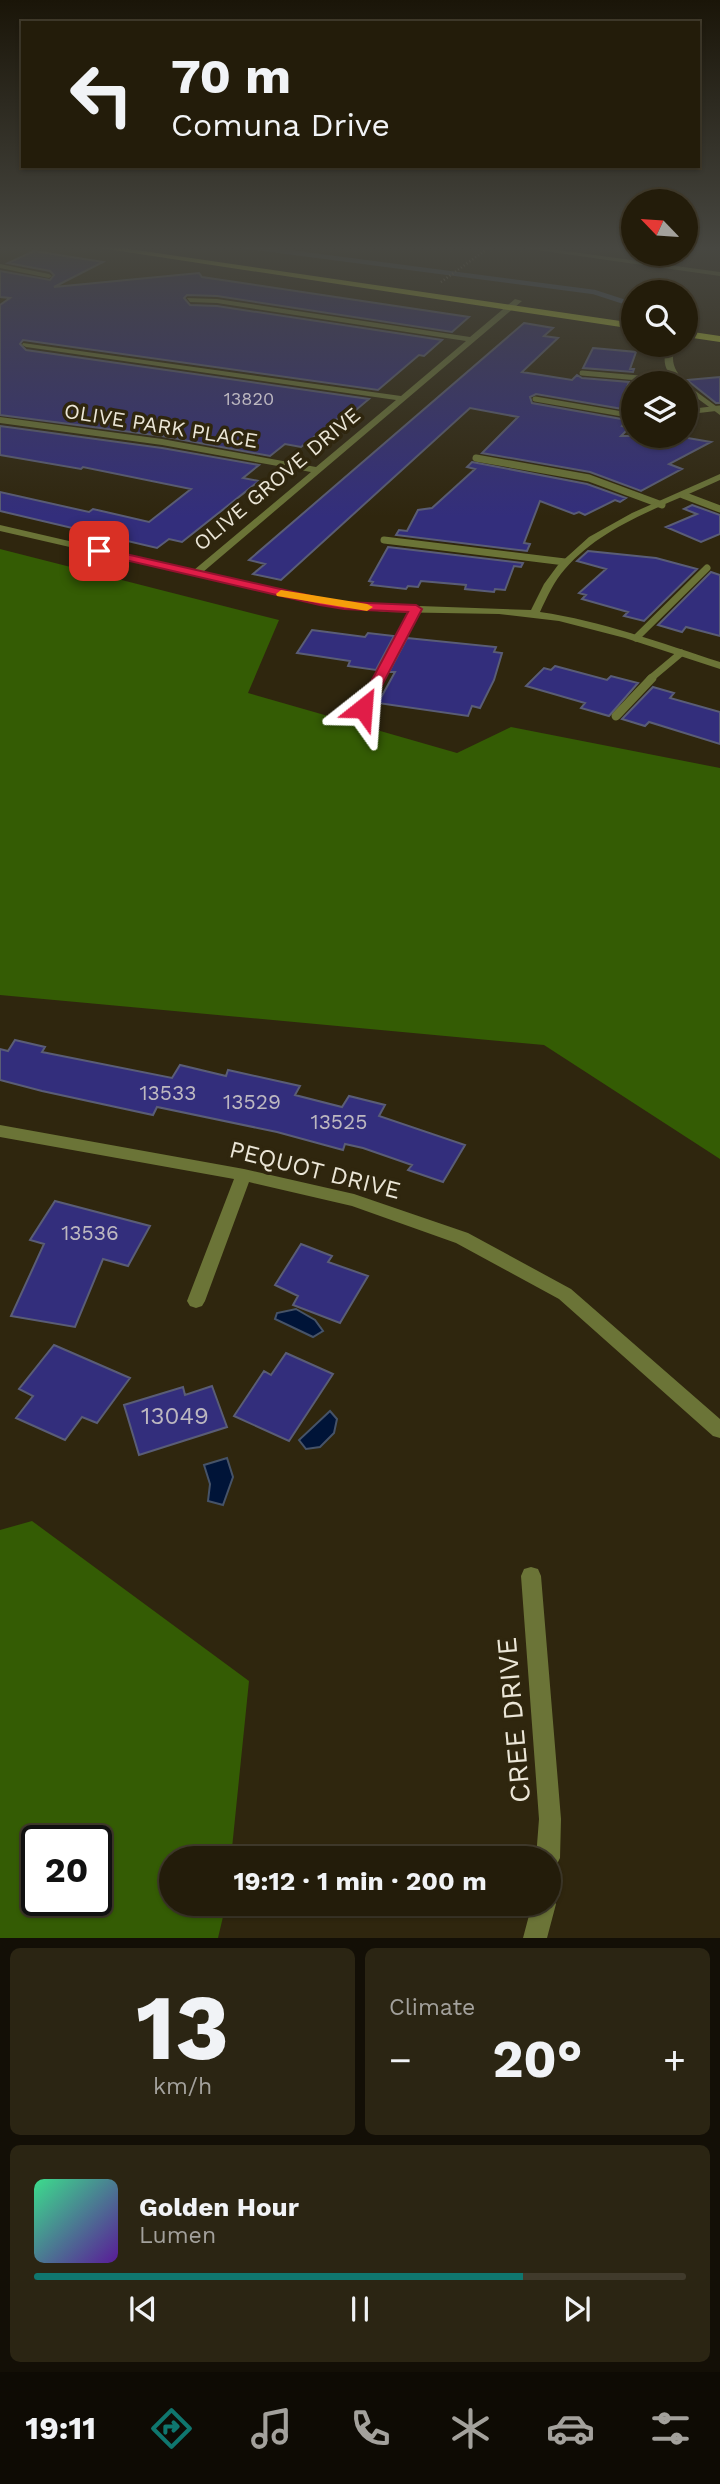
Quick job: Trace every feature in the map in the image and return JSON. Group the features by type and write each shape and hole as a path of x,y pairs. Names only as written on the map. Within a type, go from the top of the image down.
{"street":[{"path":"450,336 473,340"},
{"name":"OLIVE GROVE DRIVE","path":"0,528 195,574 477,336"},
{"path":"26,345 401,398"},
{"path":"698,395 718,410"},
{"name":"OLIVE PARK PLACE","path":"0,420 162,442 316,470"},
{"path":"534,614 548,586 565,562 602,535 720,477"},
{"path":"195,574 344,606 488,609 534,614 596,625 720,666"},
{"name":"PEQUOT DRIVE","path":"0,1131 244,1175 354,1200 462,1238 565,1294 720,1430"},
{"path":"195,1301 244,1175"},
{"name":"CREE DRIVE","path":"531,1576 550,1819 549,1846"},
{"path":"535,1938 541,1916"}],"lane":[{"path":"582,373 621,376"},
{"path":"535,400 621,414"},
{"path":"698,411 718,410"},
{"path":"476,458 589,478 662,505"},
{"path":"683,495 720,509"},
{"path":"384,540 565,562"},
{"path":"636,638 708,568"},
{"path":"363,708 416,609"},
{"path":"616,716 662,667 681,653"}],"green space":[{"path":"0,549 279,620 248,693 457,753 511,727 720,768 720,1159 544,1045 0,995"},
{"path":"32,1521 249,1681 232,1846 159,1846 159,1916 223,1916 218,1938 0,1938 0,1530"}],"water":[{"path":"296,1309 315,1320 323,1331 313,1337 275,1319 277,1313"},
{"path":"330,1411 337,1419 334,1433 320,1447 306,1449 299,1440"},
{"path":"227,1458 233,1477 223,1505 208,1501 210,1484 204,1465"}],"building":[{"path":"0,336 418,336 442,340 424,356 419,355 378,390 23,340 20,344 26,350 369,399 344,420 337,419 301,447 285,444 270,456 162,436 0,415"},
{"path":"508,336 558,338 522,372 572,380 577,375 582,378 621,381 621,409 536,394 530,397 532,403 621,419 621,448 698,448 698,440 711,442 669,464 682,469 641,491 590,472 482,453 518,417 470,408 281,580 253,574 265,564 249,560"},
{"path":"593,348 621,351 621,357 634,357 630,369 633,371 583,368"},
{"path":"720,377 720,403 716,403 698,389 698,379"},
{"path":"0,426 162,448 259,465 243,478 259,481 182,542 169,539 157,548 0,511 0,492 149,522 191,489 83,467 81,469 0,455"},
{"path":"472,462 587,484 626,498 620,502 615,500 585,515 579,512 574,514 540,501 524,543 530,544 527,551 396,535 399,530 407,531 418,510 432,508 475,469 467,467"},
{"path":"692,505 720,515 720,534 701,542 666,527 697,514 684,509"},
{"path":"388,547 523,563 521,567 514,566 505,590 495,589 494,592 465,589 466,585 421,581 418,587 408,586 406,589 371,585 373,582 369,581"},
{"path":"588,551 656,558 697,569 644,621 624,616 628,612 582,599 586,595 579,593 606,569 577,561"},
{"path":"711,572 720,575 720,636 686,627 682,632 658,625"},
{"path":"312,630 365,637 368,633 394,636 376,670 348,666 350,661 297,653"},
{"path":"407,638 496,647 494,652 502,653 494,680 480,708 472,706 468,716 378,703 395,672 389,672"},
{"path":"555,666 607,680 611,676 638,683 609,716 581,708 585,703 526,686 544,668 551,670"},
{"path":"653,687 674,693 670,698 720,712 720,744 649,722 645,726 622,719"},
{"path":"15,1040 45,1047 42,1052 172,1078 180,1065 226,1076 228,1070 300,1086 295,1095 342,1107 349,1096 385,1105 379,1116 465,1145 443,1182 408,1170 412,1165 363,1148 345,1144 343,1150 277,1132 157,1107 153,1115 42,1091 0,1080 0,1049 8,1051"},
{"path":"55,1201 150,1226 128,1266 103,1259 75,1327 11,1316 44,1244 30,1240"},
{"path":"301,1244 332,1256 328,1262 368,1276 340,1323 293,1305 298,1296 275,1285"},
{"path":"54,1345 130,1378 97,1423 82,1417 65,1440 16,1418 33,1396 19,1389"},
{"path":"286,1353 333,1374 289,1441 234,1416 264,1371 271,1375"},
{"path":"212,1386 227,1427 139,1455 124,1405 183,1387 185,1395"}],"slow traffic":[{"path":"281,594 344,606 367,607"}],"route":[{"path":"99,551 344,606 416,609 363,708"}]}
